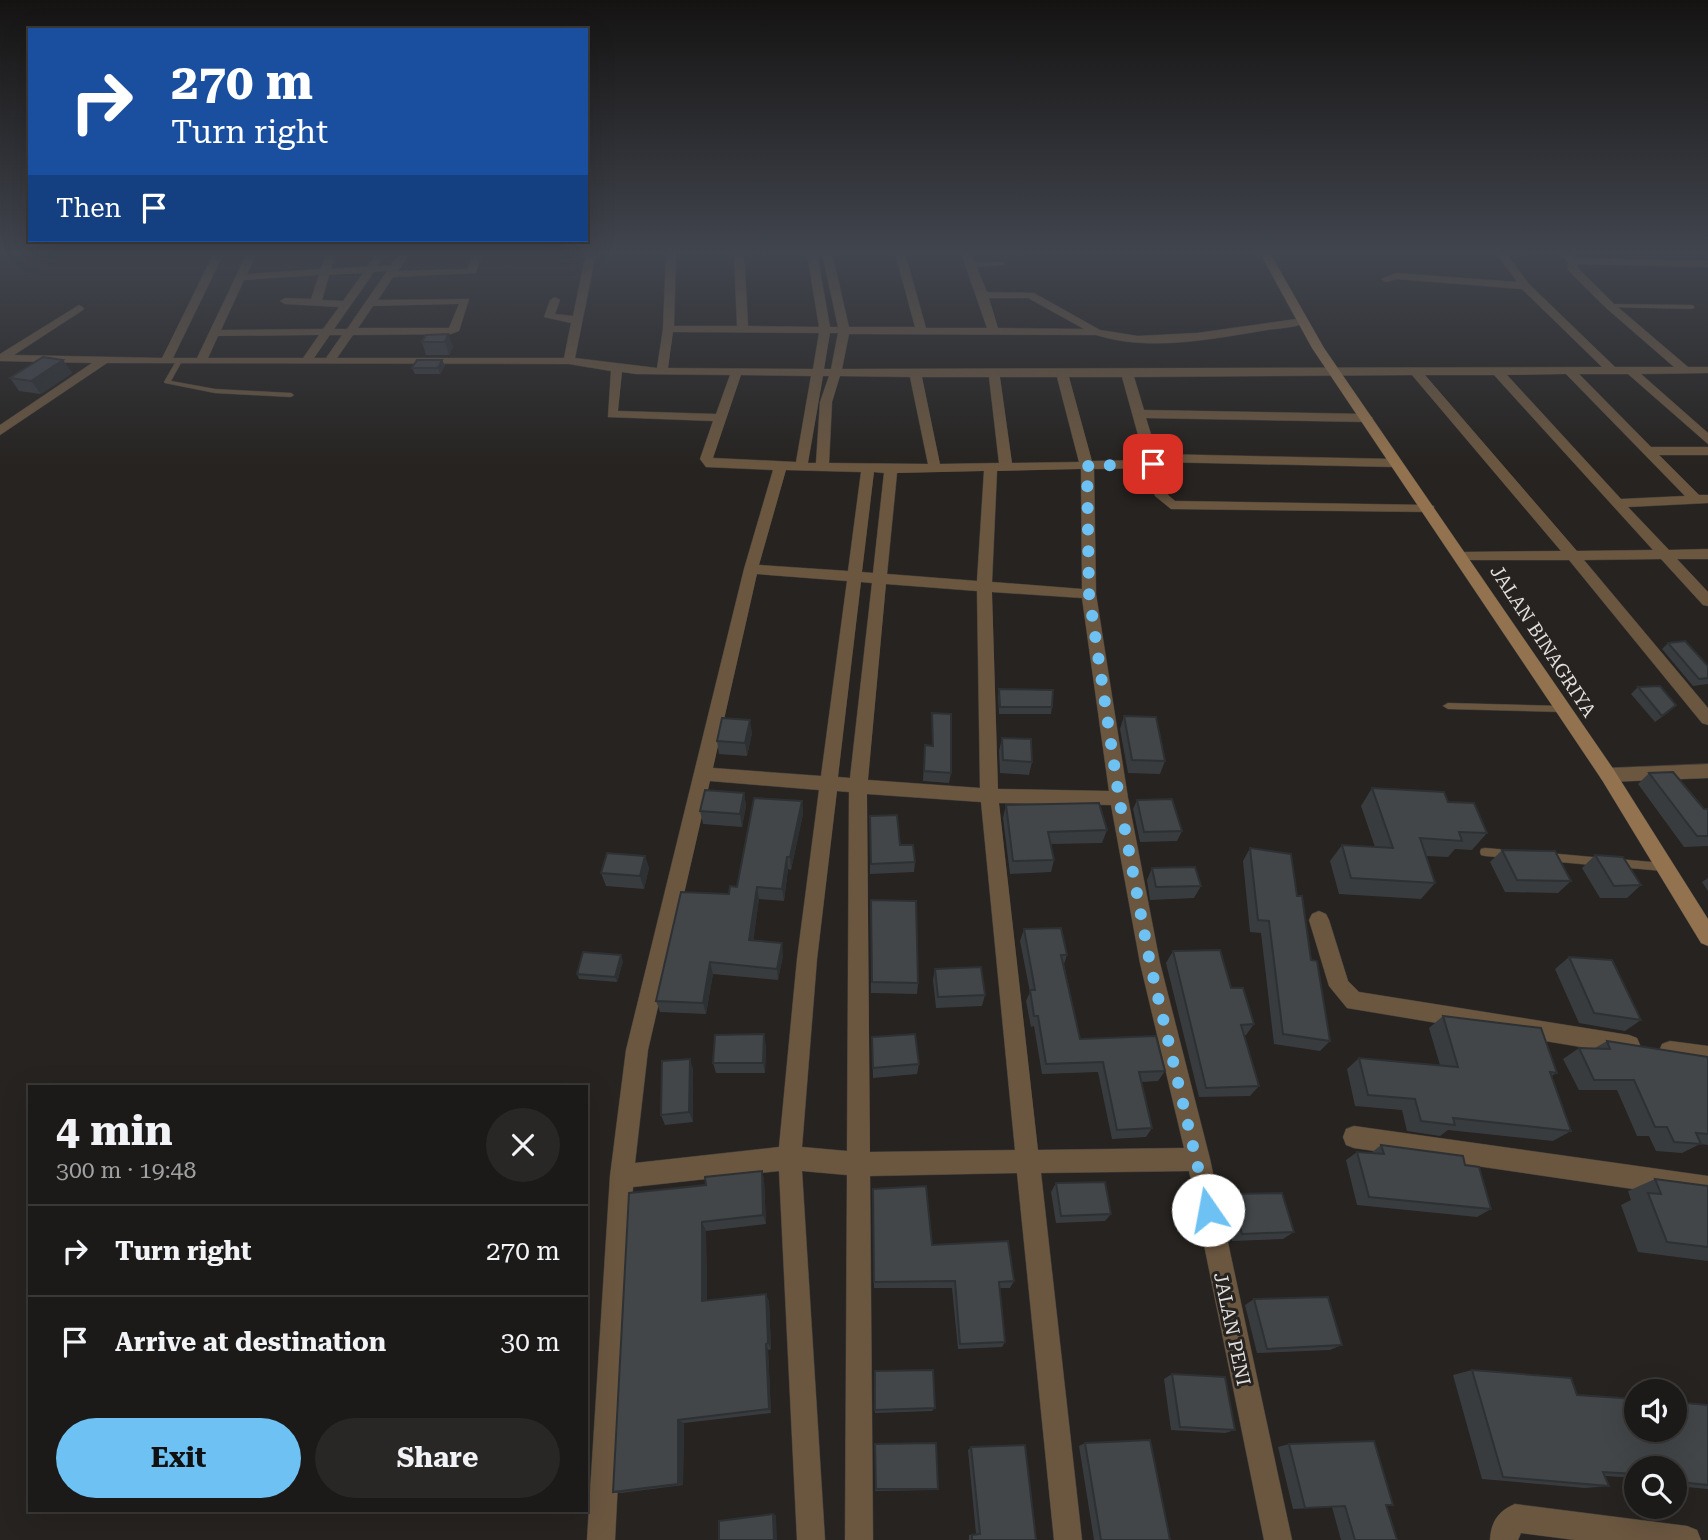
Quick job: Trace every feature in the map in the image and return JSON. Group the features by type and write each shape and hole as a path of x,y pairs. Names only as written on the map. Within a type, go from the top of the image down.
{"street":[{"path":"1,358 53,325"},
{"path":"166,361 184,325"},
{"path":"201,361 218,325"},
{"path":"307,360 333,325"},
{"path":"330,360 354,325"},
{"path":"214,333 453,330 455,325"},
{"path":"569,361 575,325"},
{"path":"662,371 668,325"},
{"path":"743,325 743,329"},
{"path":"822,468 819,402 824,325"},
{"path":"802,468 819,402 836,372 844,331 843,325"},
{"path":"919,325 921,331"},
{"path":"992,325 993,330"},
{"path":"1084,325 1113,339 1188,336 1273,325"},
{"name":"JALAN BINAGRIYA","path":"1305,325 1394,463 1462,557 1608,775 1708,937"},
{"path":"1565,325 1611,370"},
{"path":"1632,325 1685,370"},
{"path":"668,329 1097,332"},
{"path":"1,358 166,361 569,361 662,371 994,374 1336,373 1415,370 1707,371"},
{"path":"0,430 107,358"},
{"path":"617,368 612,414 719,418"},
{"path":"1415,370 1708,719"},
{"path":"1496,370 1672,554 1708,585"},
{"path":"1568,370 1648,451 1701,499"},
{"path":"1630,370 1708,440"},
{"path":"737,371 706,459 711,464 935,469 1087,466 1152,461 1394,463"},
{"path":"915,373 935,469"},
{"path":"1127,373 1161,496 1171,505 1429,509"},
{"path":"994,374 999,468 984,588 989,796 1068,1540"},
{"name":"JALAN PENI","path":"1062,374 1087,466 1089,594 1119,798 1150,963 1198,1160 1278,1540"},
{"path":"1139,414 1367,418"},
{"path":"1648,451 1708,452"},
{"path":"601,1540 622,1176 636,1051 676,874 704,774 751,569 780,467"},
{"path":"811,1540 790,1158 807,960 868,469"},
{"path":"859,1540 858,787 877,580 891,469"},
{"path":"1623,503 1701,499"},
{"path":"1672,554 1708,601"},
{"path":"1462,557 1708,554"},
{"path":"751,569 1089,594"},
{"path":"1608,775 1708,771"},
{"path":"704,774 829,786 989,796 1119,798"},
{"path":"1319,920 1339,986 1354,1001 1708,1057"},
{"path":"1354,1138 1708,1188"},
{"path":"622,1176 790,1158 858,1164 1198,1160"},
{"path":"1504,1540 1505,1529 1515,1518 1687,1540"}],"lane":[{"path":"179,361 167,382 215,391 290,395"},
{"path":"1448,706 1562,709"},
{"path":"1485,852 1525,855"},
{"path":"1539,856 1663,867"}],"building":[{"path":"448,334 445,342 422,342 426,335"},
{"path":"43,357 63,360 31,381 10,378"},
{"path":"417,360 442,360 438,368 412,368"},
{"path":"1685,641 1708,666 1708,678 1699,679 1668,643"},
{"path":"1660,686 1676,705 1662,716 1638,687"},
{"path":"999,689 1053,690 1052,707 1000,707"},
{"path":"932,713 951,714 951,773 924,771 925,745 933,746"},
{"path":"1124,716 1156,717 1165,761 1132,760"},
{"path":"722,718 750,720 745,743 717,741"},
{"path":"1002,738 1031,739 1032,762 1003,760"},
{"path":"1673,772 1704,809 1708,809 1708,836 1697,836 1649,773"},
{"path":"1372,788 1444,792 1448,802 1474,803 1487,833 1459,832 1462,841 1420,838 1435,883 1351,878 1342,845 1393,848"},
{"path":"705,790 744,793 740,814 700,811"},
{"path":"754,798 802,801 790,857 787,857 782,889 757,887 749,940 782,943 777,969 710,962 703,1003 656,1001 681,892 729,894 730,886 737,887"},
{"path":"1172,799 1182,831 1144,832 1137,800"},
{"path":"1099,803 1107,830 1048,832 1054,860 1013,861 1006,805"},
{"path":"897,815 900,845 913,845 915,862 871,864 870,816"},
{"path":"1250,848 1291,854 1297,896 1302,896 1311,960 1317,961 1330,1041 1283,1034 1269,921 1258,920"},
{"path":"1502,850 1555,851 1571,881 1517,880"},
{"path":"607,853 645,856 640,876 601,873"},
{"path":"1595,855 1623,857 1641,885 1614,886"},
{"path":"1195,867 1201,886 1156,887 1152,868"},
{"path":"871,900 916,901 918,983 872,982"},
{"path":"1061,928 1067,955 1061,955 1080,1039 1156,1036 1165,1071 1139,1072 1152,1128 1117,1130 1103,1062 1046,1064 1038,1016 1034,1016 1030,990 1035,990 1024,929"},
{"path":"1220,950 1231,988 1243,988 1254,1024 1241,1025 1259,1086 1206,1088 1173,951"},
{"path":"583,952 621,955 615,977 577,974"},
{"path":"1569,957 1612,960 1641,1020 1594,1013"},
{"path":"981,967 985,995 938,997 935,969"},
{"path":"1443,1016 1541,1028 1557,1073 1550,1072 1571,1131 1453,1118 1455,1125 1421,1121 1415,1099 1368,1095 1359,1058 1458,1067"},
{"path":"764,1034 763,1063 713,1063 715,1035"},
{"path":"915,1034 919,1064 873,1068 872,1037"},
{"path":"1607,1041 1708,1057 1708,1134 1696,1133 1701,1144 1674,1142 1667,1127 1655,1127 1634,1080 1594,1080 1579,1048 1610,1049"},
{"path":"690,1059 689,1112 661,1115 662,1061"},
{"path":"1381,1145 1463,1156 1465,1165 1479,1167 1491,1209 1369,1197 1357,1152 1384,1154"},
{"path":"762,1171 763,1215 702,1222 702,1301 766,1294 769,1409 678,1420 678,1484 613,1492 629,1193 706,1185 705,1177"},
{"path":"1655,1179 1708,1186 1708,1247 1667,1242 1648,1193 1661,1194"},
{"path":"1105,1182 1111,1214 1061,1216 1056,1183"},
{"path":"926,1186 932,1245 1008,1241 1014,1281 999,1282 1005,1342 960,1344 955,1281 874,1282 873,1189"},
{"path":"1282,1193 1294,1232 1242,1234 1231,1194"},
{"path":"1328,1297 1342,1345 1267,1349 1254,1299"},
{"path":"933,1370 935,1408 875,1410 875,1371"},
{"path":"1472,1370 1571,1378 1577,1395 1624,1398 1624,1442 1687,1442 1687,1403 1708,1405 1708,1485 1687,1483 1687,1456 1624,1456 1624,1473 1603,1472 1609,1486 1503,1477"},
{"path":"1172,1374 1225,1377 1235,1430 1180,1427"},
{"path":"1150,1440 1170,1540 1101,1540 1085,1443"},
{"path":"1374,1441 1393,1505 1386,1505 1397,1540 1355,1540 1345,1506 1305,1508 1289,1444"},
{"path":"936,1443 938,1489 876,1489 875,1444"},
{"path":"1025,1445 1036,1540 972,1540 972,1535 980,1534 971,1447"},
{"path":"773,1514 774,1540 719,1540 719,1521"}],"route":[{"path":"1153,464 1087,466 1089,594 1119,798 1150,963 1208,1210"}]}
